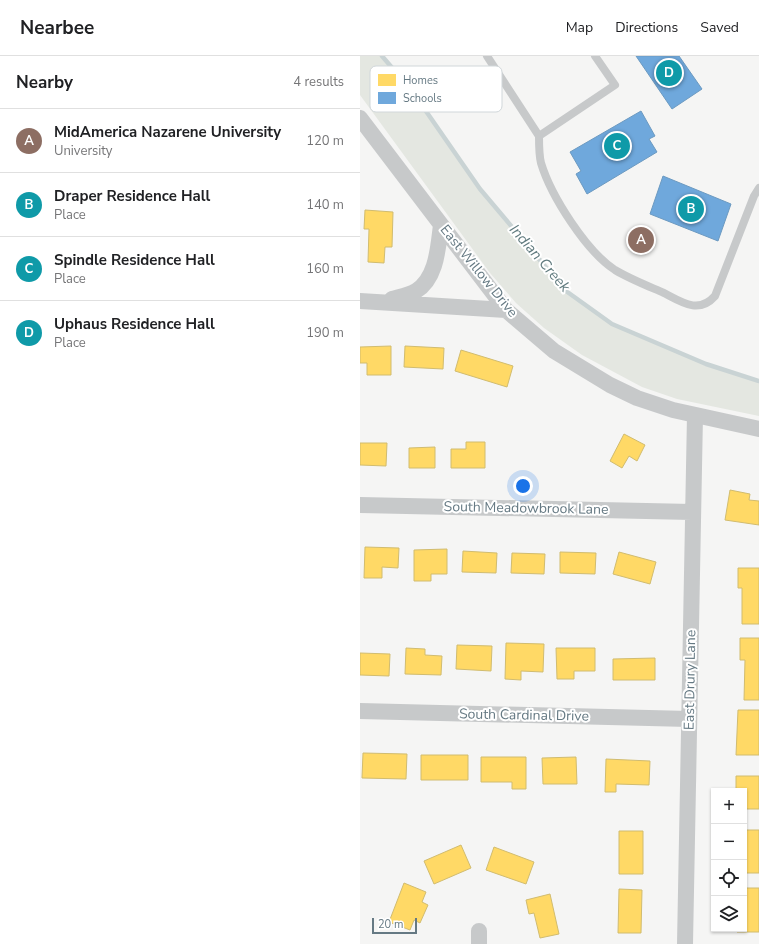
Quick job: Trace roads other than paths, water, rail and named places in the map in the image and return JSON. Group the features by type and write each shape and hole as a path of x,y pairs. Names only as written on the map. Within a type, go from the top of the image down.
{"street":[{"name":"East Willow Drive","path":"360,118 506,310 554,352 610,385 637,398 673,410 759,428"},
{"path":"385,302 416,291 429,277 436,259 441,225"},
{"path":"360,301 506,310"},
{"name":"East Drury Lane","path":"685,944 695,415"},
{"name":"South Meadowbrook Lane","path":"360,505 692,512"},
{"name":"South Cardinal Drive","path":"360,711 689,719"}],"lane":[{"path":"487,56 493,66"},
{"path":"538,136 615,85 595,56"},
{"path":"502,80 538,136 541,162 550,186 576,229 597,255 615,270 683,303 701,306 708,304 715,296 754,196 759,188"}],"waterway":[{"name":"Indian Creek","path":"382,56 391,66"},
{"name":"Indian Creek","path":"427,112 480,189 566,291 612,324 706,364 759,381"}],"place":[{"name":"Uphaus Residence Hall","path":"669,73"},
{"name":"Spindle Residence Hall","path":"617,146"},
{"name":"Draper Residence Hall","path":"691,209"},
{"name":"MidAmerica Nazarene University","path":"641,240"}]}
